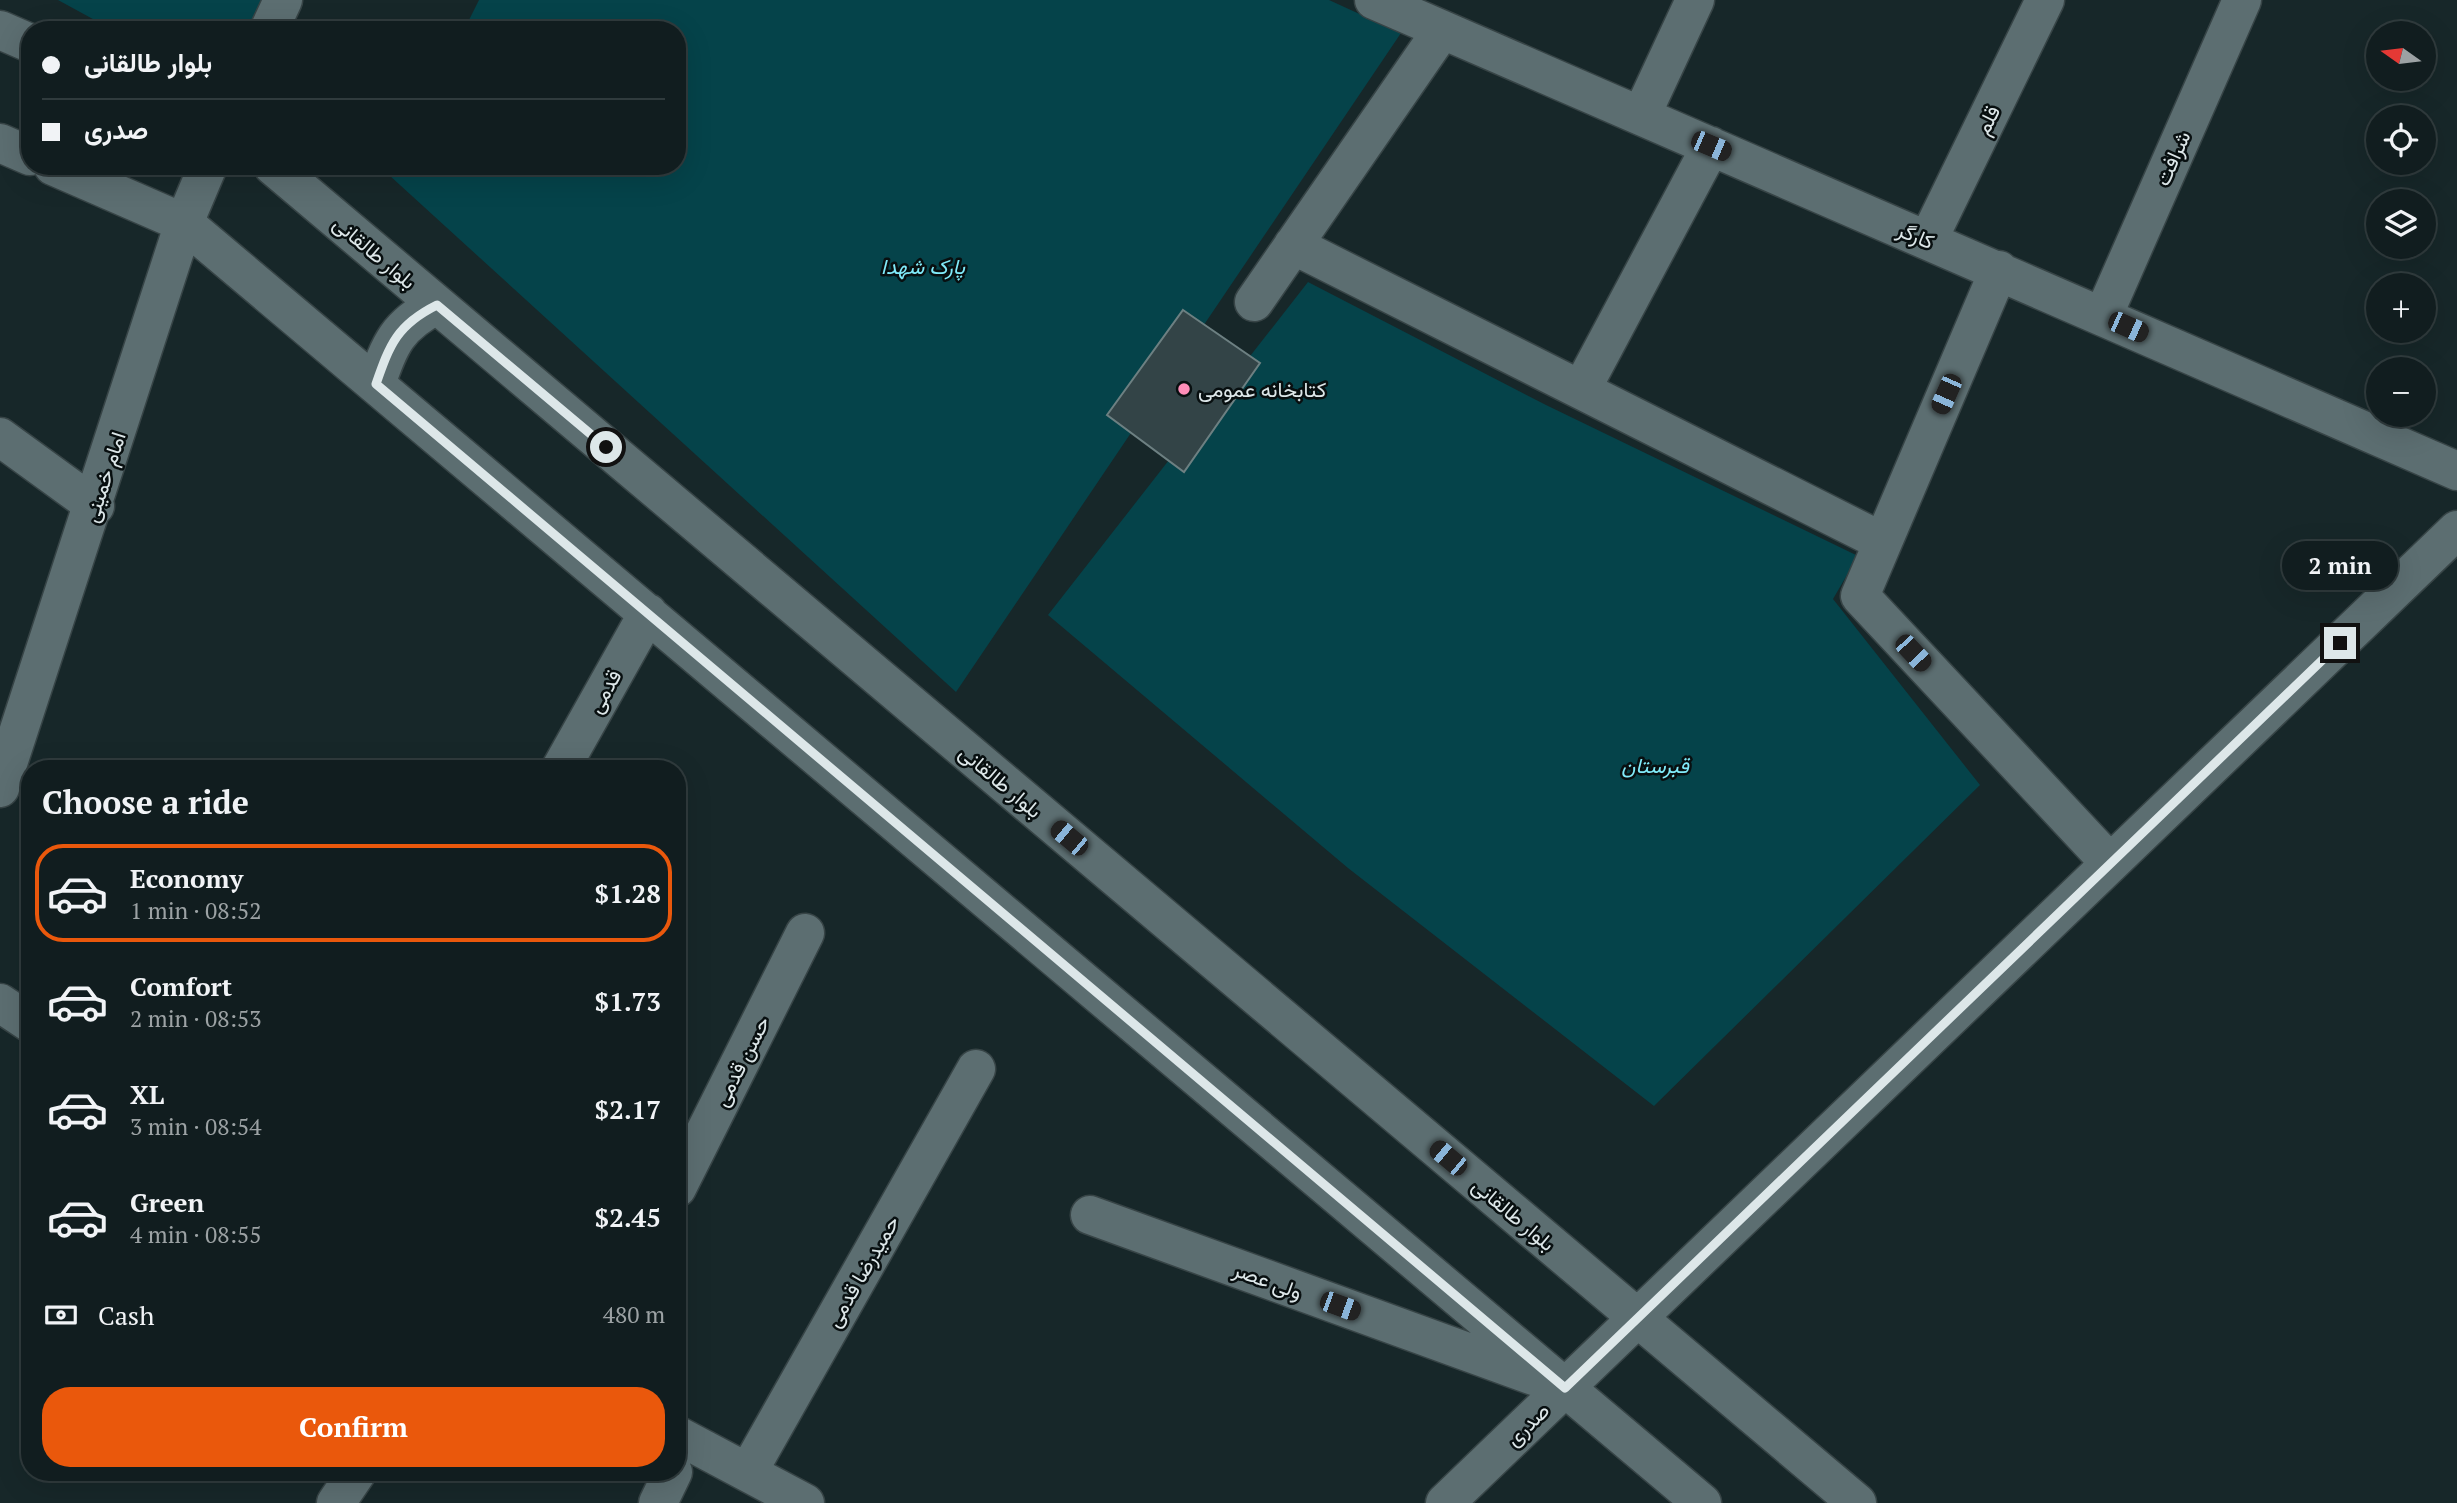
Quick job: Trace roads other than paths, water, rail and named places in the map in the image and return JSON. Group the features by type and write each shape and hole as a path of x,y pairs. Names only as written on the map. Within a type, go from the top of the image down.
{"street":[{"path":"273,21 283,0"},
{"name":"کارگر","path":"1374,0 2457,471"},
{"path":"1642,116 1695,0"},
{"name":"قلم","path":"1928,240 2045,0"},
{"name":"شرافت","path":"2103,316 2242,0"},
{"path":"0,30 21,39"},
{"path":"1254,302 1442,30"},
{"path":"0,143 21,152"},
{"path":"1581,390 1711,146"},
{"path":"74,175 184,223 1702,1503"},
{"name":"امام خمینی","path":"0,788 184,223 204,175"},
{"name":"بلوار طالقانی","path":"284,175 1857,1503"},
{"path":"1293,245 1883,542"},
{"path":"1999,270 1860,596 2110,863"},
{"path":"376,384 397,333 417,315 437,305"},
{"path":"0,437 94,506"},
{"name":"صدری","path":"1445,1503 2110,863 2450,548"},
{"name":"قدمی","path":"565,760 648,613"},
{"name":"حسن قدمی","path":"686,1170 805,933"},
{"path":"0,1003 21,1017"},
{"name":"حمیدرضا قدمی","path":"748,1472 976,1069"},
{"name":"ولی عصر","path":"1090,1215 1565,1388"},
{"path":"686,1454 748,1472 805,1503"},
{"path":"335,1503 351,1481"},
{"path":"658,1503 667,1481"}],"place":[{"name":"کتابخانه عمومی","path":"1184,389"}],"park label":[{"name":"پارک شهدا","path":"923,266"},
{"name":"قبرستان","path":"1655,765"}]}
